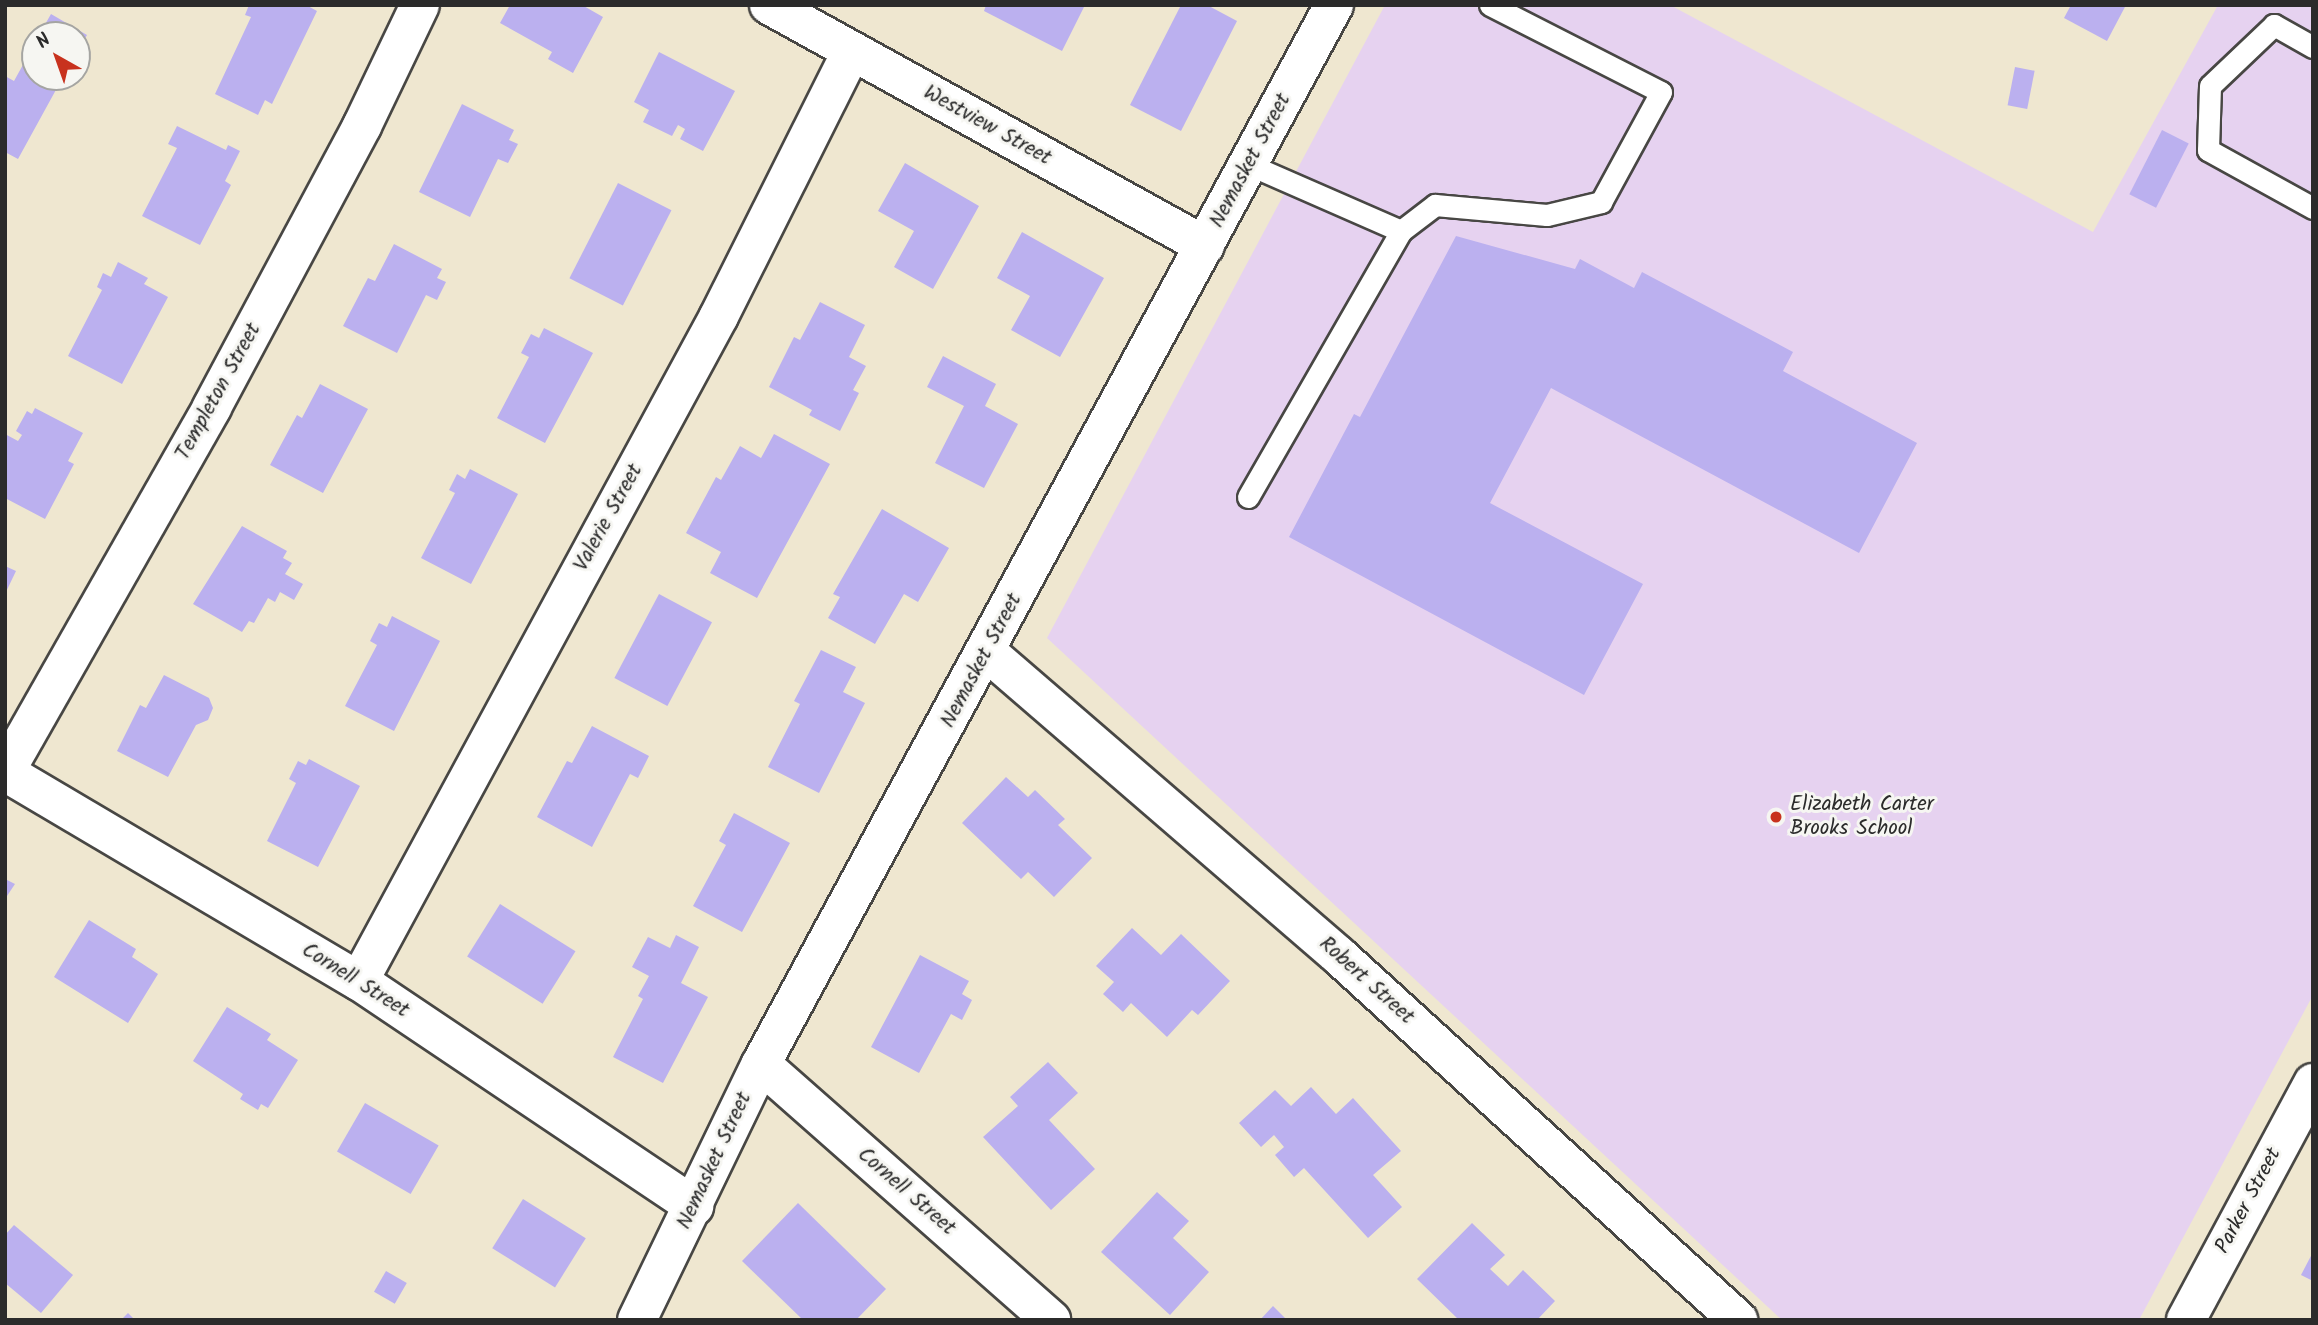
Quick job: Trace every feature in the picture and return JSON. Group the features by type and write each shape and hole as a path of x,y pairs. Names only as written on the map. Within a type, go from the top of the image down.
{"street":[{"name":"Templeton Street","path":"5,772 212,407 362,126 419,5"},
{"name":"Westview Street","path":"769,5 1205,246"},
{"name":"Nemasket Street","path":"637,1320 761,1064 987,652 1334,5"},
{"name":"Valerie Street","path":"359,982 719,316 851,52"},
{"name":"Robert Street","path":"987,652 1338,955 1738,1320"},
{"name":"Cornell Street","path":"5,772 359,982 694,1206"},
{"name":"Cornell Street","path":"761,1064 1051,1320"},
{"name":"Parker Street","path":"2186,1320 2313,1083"}],"lane":[{"path":"1248,497 1401,231 1435,205 1547,215 1601,202 1661,92 1490,5"},
{"path":"2313,47 2274,25 2210,86 2208,150 2313,208"},
{"path":"1250,165 1401,231"}],"shaded area":[{"name":"Elizabeth Carter Brooks School","path":"1385,5 1670,5 2093,232 2218,5 2313,5 2313,995 2139,1320 1782,1320 1047,638"}],"building":[{"path":"249,5 306,5 317,11 272,104 265,100 258,115 215,94 251,17 245,15"},
{"path":"510,5 582,5 603,17 573,73 548,59 552,52 500,23"},
{"path":"986,5 1085,5 1062,51 984,11"},
{"path":"1181,5 1207,5 1237,21 1181,131 1130,105"},
{"path":"2071,5 2126,5 2107,41 2064,18"},
{"path":"51,14 63,21 47,21"},
{"path":"659,52 735,91 703,151 680,139 685,129 678,125 672,136 643,122 649,110 634,102"},
{"path":"2015,67 2035,71 2027,109 2008,105"},
{"path":"21,68 21,91 55,91 18,159 5,152 5,76 14,81"},
{"path":"462,104 514,130 509,140 518,144 508,163 498,159 470,217 419,192"},
{"path":"177,126 226,150 228,145 240,151 225,181 231,185 200,245 142,216 177,148 168,144"},
{"path":"2162,130 2189,144 2156,208 2129,194"},
{"path":"905,163 979,206 933,289 894,267 914,231 878,211"},
{"path":"618,183 671,210 623,306 569,278"},
{"path":"1022,232 1104,278 1060,357 1011,330 1030,296 997,278"},
{"path":"1456,236 1575,269 1580,259 1634,288 1642,272 1793,352 1783,371 1917,443 1859,553 1551,388 1490,503 1643,584 1584,695 1289,537 1354,414 1360,417"},
{"path":"394,244 442,269 437,278 446,282 437,300 426,295 397,353 343,326 368,278 375,281"},
{"path":"118,262 148,278 144,284 168,297 122,384 68,356 102,290 97,287 103,273 111,277"},
{"path":"820,302 865,325 849,357 866,366 853,390 859,393 840,431 809,415 812,410 769,387 794,337 800,340"},
{"path":"544,328 593,353 545,443 497,418 529,357 521,353 531,334 539,338"},
{"path":"943,356 996,384 985,406 1018,424 984,488 935,463 964,406 927,387"},
{"path":"320,384 368,409 323,493 270,465 297,415 302,418"},
{"path":"35,408 83,433 68,461 74,464 45,519 5,498 5,434 18,441 22,435 16,431 27,411 32,414"},
{"path":"774,434 830,464 757,598 710,573 721,552 686,533 716,477 721,480 740,446 761,458"},
{"path":"470,469 518,494 471,584 421,558 455,493 449,490 457,474 465,479"},
{"path":"882,509 949,548 918,602 904,594 875,644 828,618 840,597 833,594"},
{"path":"242,526 287,551 283,558 292,563 285,574 303,584 294,600 280,592 275,602 268,598 254,623 249,621 242,632 193,604"},
{"path":"5,566 16,571 5,594"},
{"path":"659,594 712,622 667,706 614,678"},
{"path":"392,616 440,641 394,731 345,706 377,645 370,641 379,623 387,627"},
{"path":"821,650 856,667 843,692 865,703 819,793 768,767 800,704 794,701"},
{"path":"164,675 209,698 213,708 208,720 196,725 168,777 117,751 140,705 146,708"},
{"path":"592,726 649,756 638,778 630,774 592,847 537,817 567,761 572,763"},
{"path":"309,759 360,786 318,867 267,841 296,783 289,779 298,761 306,765"},
{"path":"1006,777 1028,797 1035,790 1065,819 1058,825 1092,858 1054,897 1028,872 1021,879 962,823"},
{"path":"734,813 790,843 742,932 693,906 726,845 719,841"},
{"path":"5,879 15,884 5,899"},
{"path":"500,904 575,951 543,1004 467,957"},
{"path":"89,920 136,949 132,957 158,974 128,1023 54,977"},
{"path":"1132,928 1161,955 1181,934 1230,981 1198,1015 1192,1010 1167,1037 1131,1003 1123,1012 1103,994 1114,982 1096,966"},
{"path":"676,935 699,947 681,983 708,997 663,1083 613,1057 643,999 638,996 649,976 632,967 648,937 670,948"},
{"path":"920,955 969,981 962,994 972,1000 962,1020 951,1014 919,1073 871,1047"},
{"path":"227,1007 271,1034 267,1040 298,1060 268,1108 261,1104 258,1110 240,1099 243,1094 193,1061"},
{"path":"1048,1062 1078,1093 1049,1120 1095,1169 1051,1210 983,1137 1018,1106 1010,1097"},
{"path":"1311,1087 1336,1114 1353,1098 1401,1151 1373,1175 1402,1207 1368,1238 1304,1168 1294,1177 1275,1155 1284,1147 1274,1135 1261,1147 1239,1123 1275,1090 1291,1106"},
{"path":"365,1103 439,1146 411,1194 337,1151"},
{"path":"1157,1192 1189,1221 1173,1238 1209,1272 1170,1315 1101,1252"},
{"path":"523,1199 586,1238 555,1287 492,1248"},
{"path":"798,1203 886,1289 856,1320 803,1320 742,1261"},
{"path":"1472,1223 1505,1255 1490,1269 1508,1286 1523,1270 1555,1301 1537,1320 1459,1320 1417,1279"},
{"path":"14,1225 73,1275 41,1313 5,1283 5,1235"},
{"path":"2313,1252 2313,1281 2301,1275"},
{"path":"386,1271 407,1283 395,1304 374,1292"},
{"path":"1273,1306 1287,1320 1260,1320"},
{"path":"128,1313 135,1320 121,1320"}],"place":[{"name":"Elizabeth Carter Brooks School","path":"1776,817"}]}
